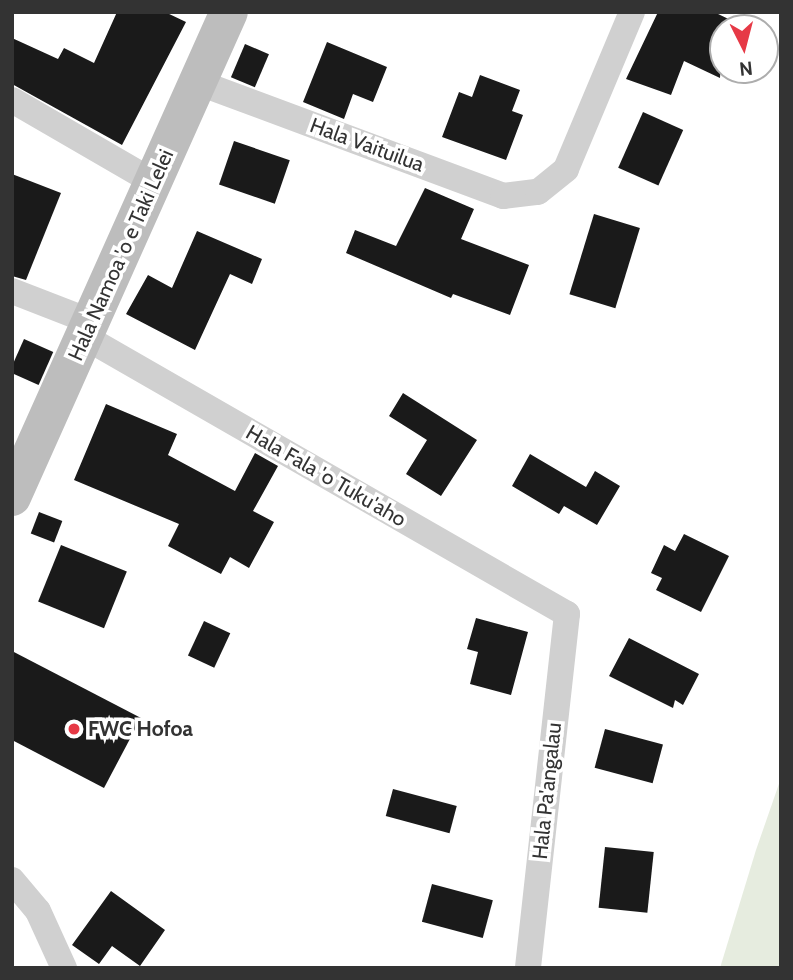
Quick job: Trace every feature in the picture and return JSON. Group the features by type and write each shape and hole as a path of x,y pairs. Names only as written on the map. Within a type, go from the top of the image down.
{"street":[{"name":"Hala Namoa 'o e Taki Lelei","path":"12,497 229,12"},
{"name":"Hala Vaituilua","path":"197,82 503,196 538,192 566,169 632,12"},
{"path":"12,100 152,181"},
{"name":"Hala Fala 'o Tuku'aho","path":"12,291 89,330 567,614"},
{"name":"Hala Pa'angalau","path":"528,968 567,614"},
{"path":"12,880 38,911 64,968"}],"shaded area":[{"path":"781,778 781,968 720,968 756,850"}],"building":[{"path":"117,12 165,12 186,22 122,145 12,84 12,38 58,59 64,48 94,63"},
{"path":"658,12 718,14 709,14 709,73 684,61 671,95 626,79"},
{"path":"327,42 387,67 373,102 353,94 344,119 303,102"},
{"path":"245,44 269,54 255,87 231,77"},
{"path":"480,75 520,90 512,111 523,115 506,160 442,137 459,92 472,97"},
{"path":"643,112 683,130 658,186 618,168"},
{"path":"234,141 290,160 275,204 219,184"},
{"path":"12,174 61,193 26,280 12,276"},
{"path":"425,188 474,209 461,239 529,265 510,315 453,294 451,298 346,253 355,230 396,246"},
{"path":"594,214 640,228 615,308 569,294"},
{"path":"197,231 262,259 252,284 230,274 195,350 126,314 148,275 172,288"},
{"path":"24,339 53,352 39,385 12,373 12,366"},
{"path":"403,393 477,440 441,496 406,474 427,440 389,416"},
{"path":"106,404 177,434 168,455 235,491 255,453 278,466 253,511 274,522 249,568 230,557 221,574 168,546 179,524 74,480"},
{"path":"530,454 586,487 595,471 620,486 597,525 564,506 559,514 512,486"},
{"path":"39,512 62,521 54,542 31,533"},
{"path":"684,534 729,556 701,612 656,590 662,578 651,573 664,545 675,551"},
{"path":"61,545 127,572 104,628 38,602"},
{"path":"476,618 528,632 511,695 470,684 478,652 467,649"},
{"path":"204,621 230,633 214,668 188,655"},
{"path":"629,638 699,674 683,705 675,700 673,708 609,676"},
{"name":"FWC Hofoa","path":"12,651 141,718 104,788 12,740"},
{"path":"605,729 663,745 653,783 595,768"},
{"path":"393,789 457,806 450,833 386,816"},
{"path":"605,847 654,852 647,913 599,908"},
{"path":"432,884 493,900 483,938 422,922"},
{"path":"111,891 165,930 140,966 112,946 99,964 72,945"}],"place":[{"name":"FWC Hofoa","path":"74,729"}]}
